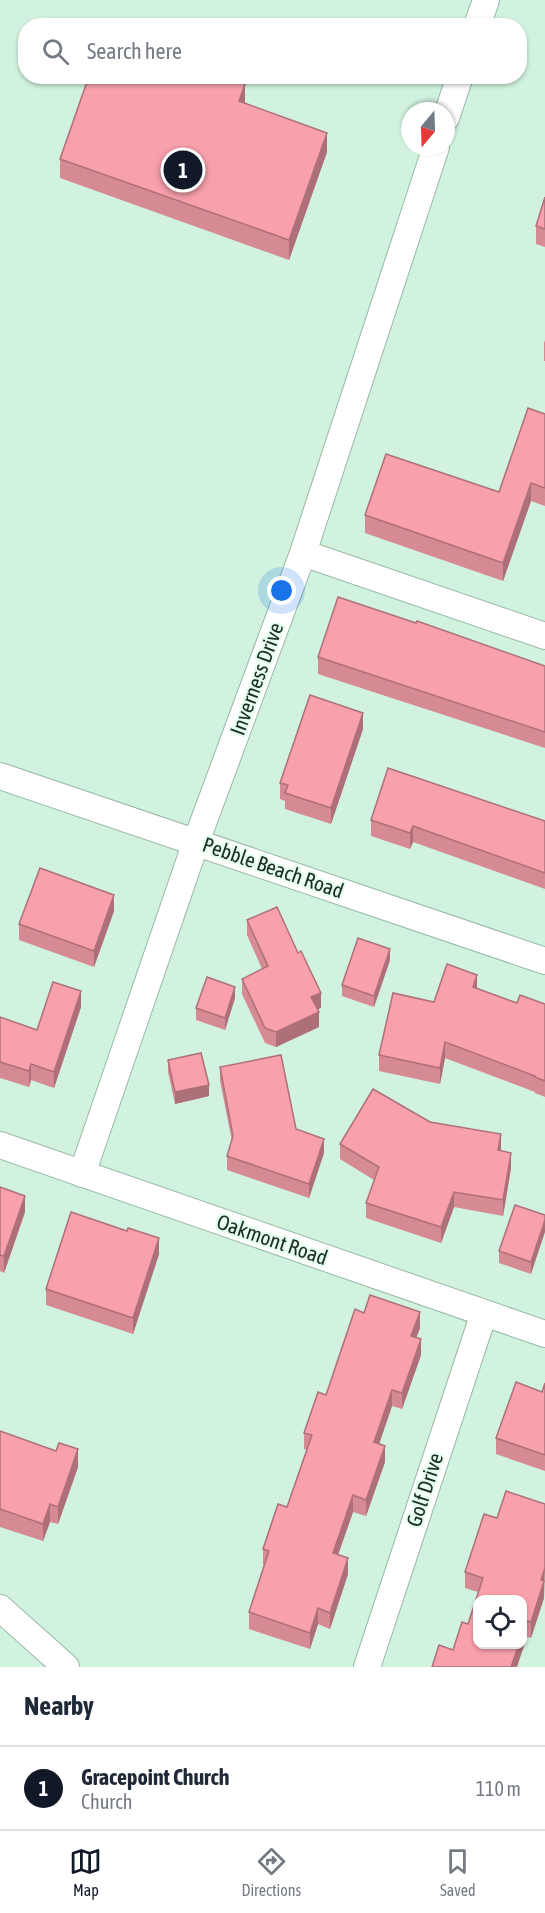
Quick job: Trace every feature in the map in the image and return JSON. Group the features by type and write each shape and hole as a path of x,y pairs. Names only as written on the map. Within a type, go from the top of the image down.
{"street":[{"path":"480,18 486,0"},
{"path":"451,102 457,84"},
{"name":"Inverness Drive","path":"82,1174 196,842 303,553 433,156"},
{"path":"303,553 545,636"},
{"name":"Pebble Beach Road","path":"0,776 545,961"},
{"name":"Oakmont Road","path":"0,1145 545,1334"},
{"name":"Golf Drive","path":"367,1667 484,1313"},
{"path":"0,1608 66,1667"}],"building":[{"path":"86,84 245,84 239,101 327,133 289,240 60,159"},
{"path":"545,197 545,229 536,226"},
{"path":"528,408 545,414 545,488 531,483 503,563 365,515 386,454 499,492"},
{"path":"338,597 416,623 417,621 545,666 545,732 318,657"},
{"path":"310,695 363,713 331,808 285,793 288,785 280,783"},
{"path":"388,768 545,821 545,873 413,826 410,833 371,820"},
{"path":"40,868 114,895 94,951 19,924"},
{"path":"277,907 298,953 301,951 321,993 311,997 319,1012 276,1032 265,1028 242,979 268,966 247,920"},
{"path":"358,938 390,949 374,996 342,985"},
{"path":"447,964 477,975 473,987 517,1003 520,995 545,1004 545,1081 445,1042 440,1068 379,1055 393,993 434,1002"},
{"path":"207,977 235,987 225,1018 196,1008"},
{"path":"53,982 81,991 54,1072 31,1064 29,1071 0,1062 0,1017 37,1030"},
{"path":"201,1053 209,1085 175,1092 168,1060"},
{"path":"281,1055 296,1129 324,1139 309,1184 227,1156 233,1136 220,1067"},
{"path":"373,1089 430,1122 501,1134 498,1150 511,1153 503,1200 454,1192 441,1227 366,1203 379,1167 340,1144"},
{"path":"0,1187 25,1196 4,1256 0,1255"},
{"path":"515,1205 545,1215 531,1262 499,1251"},
{"path":"71,1212 127,1231 128,1228 159,1238 133,1318 46,1289"},
{"path":"370,1295 420,1312 411,1336 421,1339 402,1393 392,1390 374,1442 385,1446 366,1500 353,1495 333,1553 348,1558 330,1613 318,1608 310,1633 249,1612 269,1551 263,1549 278,1504 287,1507 312,1435 304,1433 318,1392 326,1395 355,1309 364,1313"},
{"path":"516,1382 542,1392 545,1383 545,1455 496,1438"},
{"path":"0,1431 56,1451 59,1443 78,1449 58,1507 50,1504 43,1524 0,1509"},
{"path":"506,1491 545,1504 545,1568 541,1580 544,1581 531,1622 527,1621 527,1595 477,1595 483,1578 465,1572 484,1514 497,1518"},
{"path":"473,1609 473,1649 517,1649 511,1667 432,1667 439,1645 453,1650 462,1622 468,1624"}],"place":[{"name":"Gracepoint Church","path":"183,170"}]}
